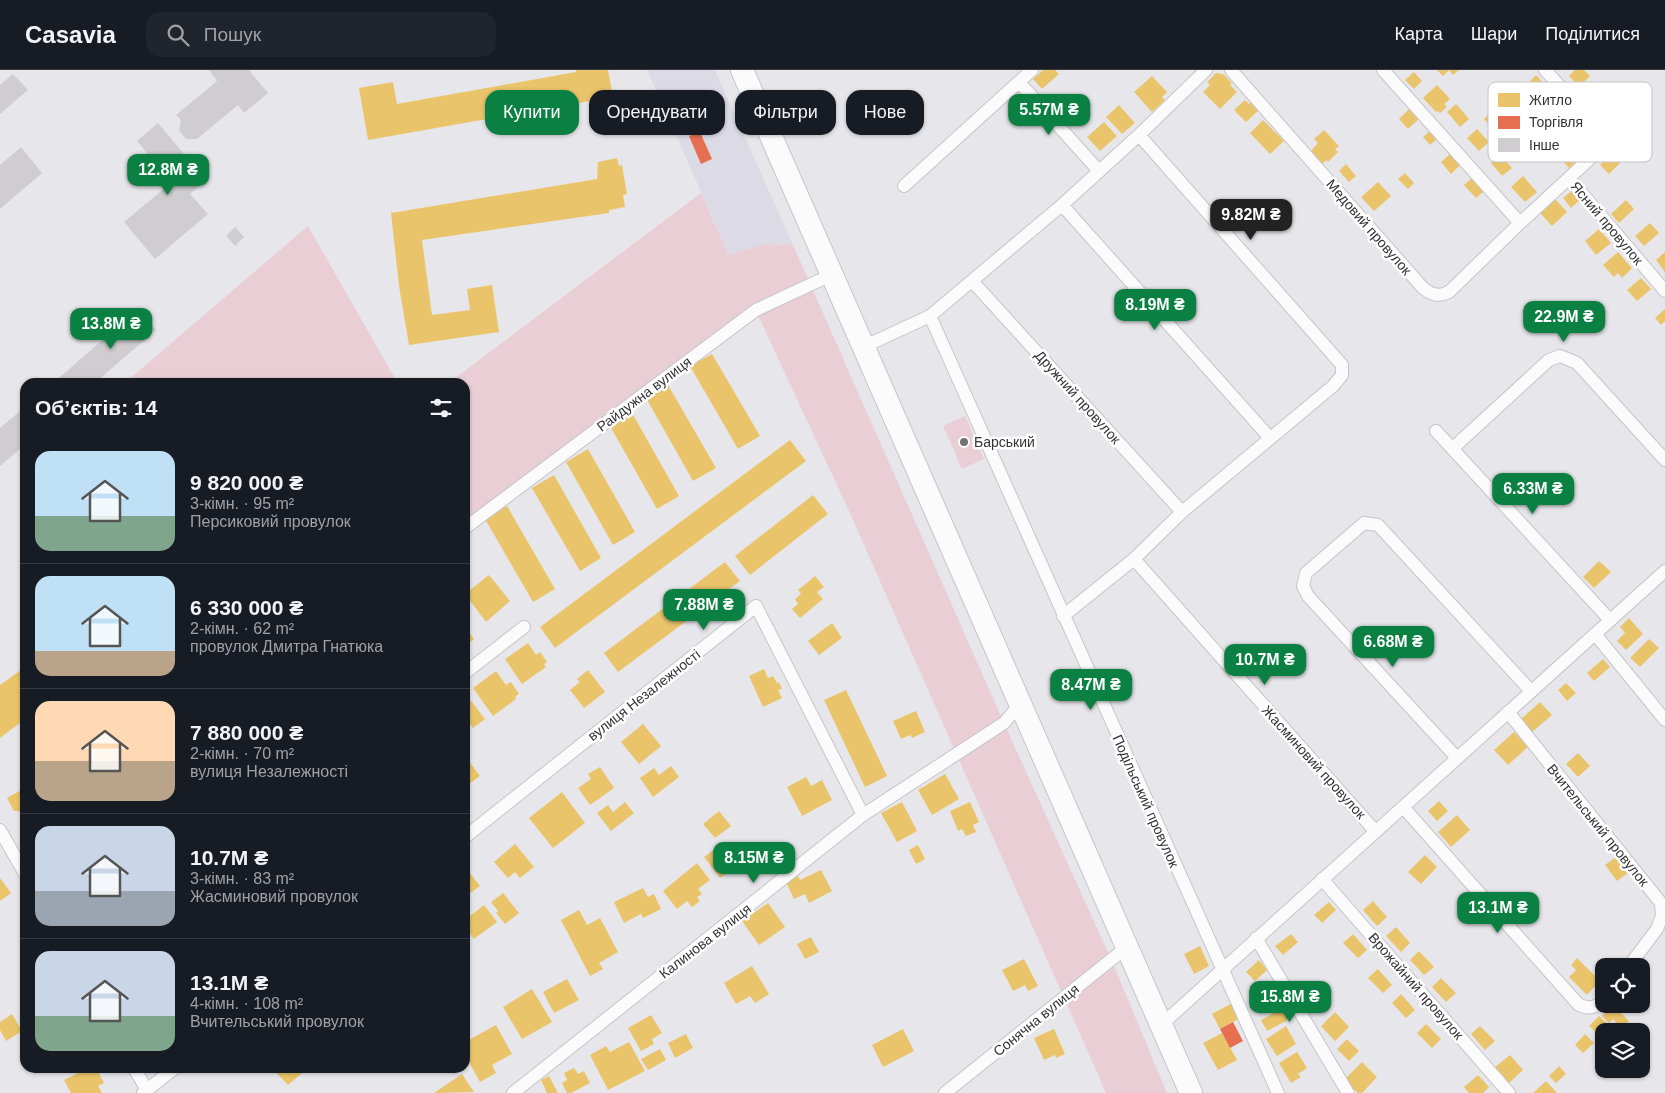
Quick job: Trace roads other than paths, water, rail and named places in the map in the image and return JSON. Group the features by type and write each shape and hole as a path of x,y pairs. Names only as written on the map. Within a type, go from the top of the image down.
{"highway":[{"path":"742,70 1127,947 1188,1092"}],"street":[{"path":"904,186 1032,70"},
{"path":"863,347 930,316 973,282 1139,135 1206,70"},
{"name":"Медовий провулок","path":"1231,70 1423,288 1437,295 1448,292 1520,222 1586,162"},
{"path":"1384,70 1520,222"},
{"name":"Медовий провулок","path":"1545,70 1556,82"},
{"path":"1019,82 1099,171"},
{"path":"1063,616 1134,559 1182,512 1333,386 1342,375 1342,366 1139,135"},
{"name":"Ясний провулок","path":"1568,178 1665,291"},
{"path":"1062,205 1270,438"},
{"name":"Райдужна вулиця","path":"470,524 756,310 831,275"},
{"name":"Дружний провулок","path":"973,282 1182,512"},
{"name":"Подільський провулок","path":"930,316 1278,1093"},
{"path":"1453,448 1549,360 1560,356 1577,362 1665,460"},
{"path":"1436,430 1610,620"},
{"path":"1457,758 1308,596 1304,586 1306,573 1364,523 1378,525 1531,691"},
{"name":"Жасминовий провулок","path":"1134,559 1376,831"},
{"path":"1160,1026 1665,570"},
{"name":"вулиця Незалежності","path":"470,833 756,606 863,815"},
{"path":"470,669 524,627"},
{"path":"1595,634 1665,720"},
{"name":"Калинова вулиця","path":"513,1093 863,815 1004,723 1020,704"},
{"name":"Вчительський провулок","path":"1508,712 1661,904 1662,916 1658,929 1635,958"},
{"path":"1403,806 1578,1004 1586,1008 1595,1007"},
{"path":"0,830 20,865"},
{"name":"Врожайний провулок","path":"1322,879 1509,1093"},
{"path":"1256,938 1348,1093"},
{"name":"Сонячна вулиця","path":"945,1093 1127,947"},
{"path":"136,1073 145,1091 168,1073"}],"place":[{"name":"Барський","path":"964,442"}]}
